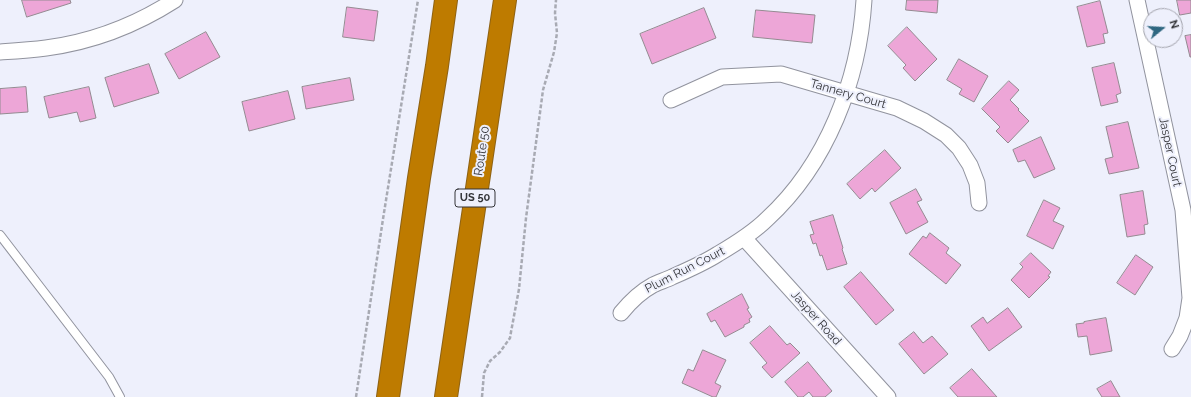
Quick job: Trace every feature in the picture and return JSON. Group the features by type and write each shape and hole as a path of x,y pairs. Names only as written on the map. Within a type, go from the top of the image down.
{"highway":[{"path":"388,397 446,0"},
{"name":"Route 50","path":"446,397 505,0"}],"street":[{"path":"0,52 46,48 76,43 135,23 175,0"},
{"name":"Plum Run Court","path":"621,313 634,298 653,285 717,256 744,238 767,220 807,174 835,124 846,93 857,54 864,0"},
{"name":"Jasper Court","path":"1137,0 1183,210 1190,298 1187,318 1180,336 1172,350"},
{"name":"Tannery Court","path":"671,100 722,77 781,74 897,108 924,121 946,135 959,148 970,165 977,183 979,203"},
{"name":"Jasper Road","path":"744,238 888,397"}],"lane":[{"path":"0,235 110,377 120,397"}],"path":[{"path":"356,397 418,0"},
{"path":"482,397 484,373 490,361 500,352 510,338 519,289 526,218 543,90 554,52 557,32 556,0"}],"building":[{"path":"22,0 70,0 71,3 27,17"},
{"path":"907,0 938,0 937,13 906,10"},
{"path":"1177,0 1191,0 1191,13 1183,14 1183,8 1179,8"},
{"path":"1100,1 1108,33 1103,34 1105,43 1087,47 1077,7"},
{"path":"347,7 378,11 374,41 343,37"},
{"path":"704,8 716,38 652,64 640,34"},
{"path":"756,10 815,15 812,43 753,37"},
{"path":"907,27 937,59 915,81 903,68 906,65 888,46"},
{"path":"206,32 220,57 179,79 165,54"},
{"path":"1191,35 1191,57 1190,57 1185,36"},
{"path":"959,59 988,76 974,102 959,94 962,89 947,80"},
{"path":"1114,63 1121,93 1116,95 1118,102 1101,106 1092,68"},
{"path":"149,64 159,93 114,107 105,78"},
{"path":"350,78 354,100 306,109 302,87"},
{"path":"1009,81 1019,90 1010,100 1029,121 1008,143 996,131 1000,127 982,109"},
{"path":"26,87 28,112 0,114 0,89"},
{"path":"89,87 96,118 80,122 77,112 49,118 44,97"},
{"path":"288,91 295,119 249,131 242,102"},
{"path":"1128,122 1139,168 1109,174 1105,159 1113,157 1106,127"},
{"path":"1041,137 1055,169 1034,178 1025,160 1018,162 1013,150"},
{"path":"885,150 901,168 875,192 872,188 860,199 847,184"},
{"path":"916,189 922,200 917,202 928,222 906,234 890,203"},
{"path":"1143,191 1148,224 1144,225 1145,234 1127,237 1120,195"},
{"path":"1044,200 1060,208 1053,221 1064,226 1053,249 1027,236"},
{"path":"833,215 847,264 827,270 822,255 820,256 816,243 813,244 810,235 814,234 810,222"},
{"path":"930,233 949,248 946,253 961,265 946,284 909,254 923,236 926,238"},
{"path":"1031,253 1051,272 1048,276 1050,277 1029,298 1011,280 1023,267 1020,264"},
{"path":"1136,255 1153,267 1135,295 1117,283"},
{"path":"861,272 894,310 876,325 844,287"},
{"path":"742,294 749,308 747,309 752,317 749,319 750,322 744,325 744,327 725,337 715,320 711,322 707,314"},
{"path":"1008,308 1022,327 989,351 971,326 983,317 987,323"},
{"path":"1106,318 1112,351 1090,355 1087,336 1078,337 1076,324"},
{"path":"770,326 787,345 790,343 800,353 772,378 762,367 767,363 750,343"},
{"path":"914,332 923,343 932,336 948,354 924,374 899,344"},
{"path":"703,350 726,360 715,383 721,386 716,397 682,383 688,369 693,371"},
{"path":"808,362 832,391 825,397 813,397 809,392 803,397 798,397 785,382"},
{"path":"972,369 997,397 958,397 950,388"},
{"path":"1111,381 1120,397 1102,397 1097,389"}]}
